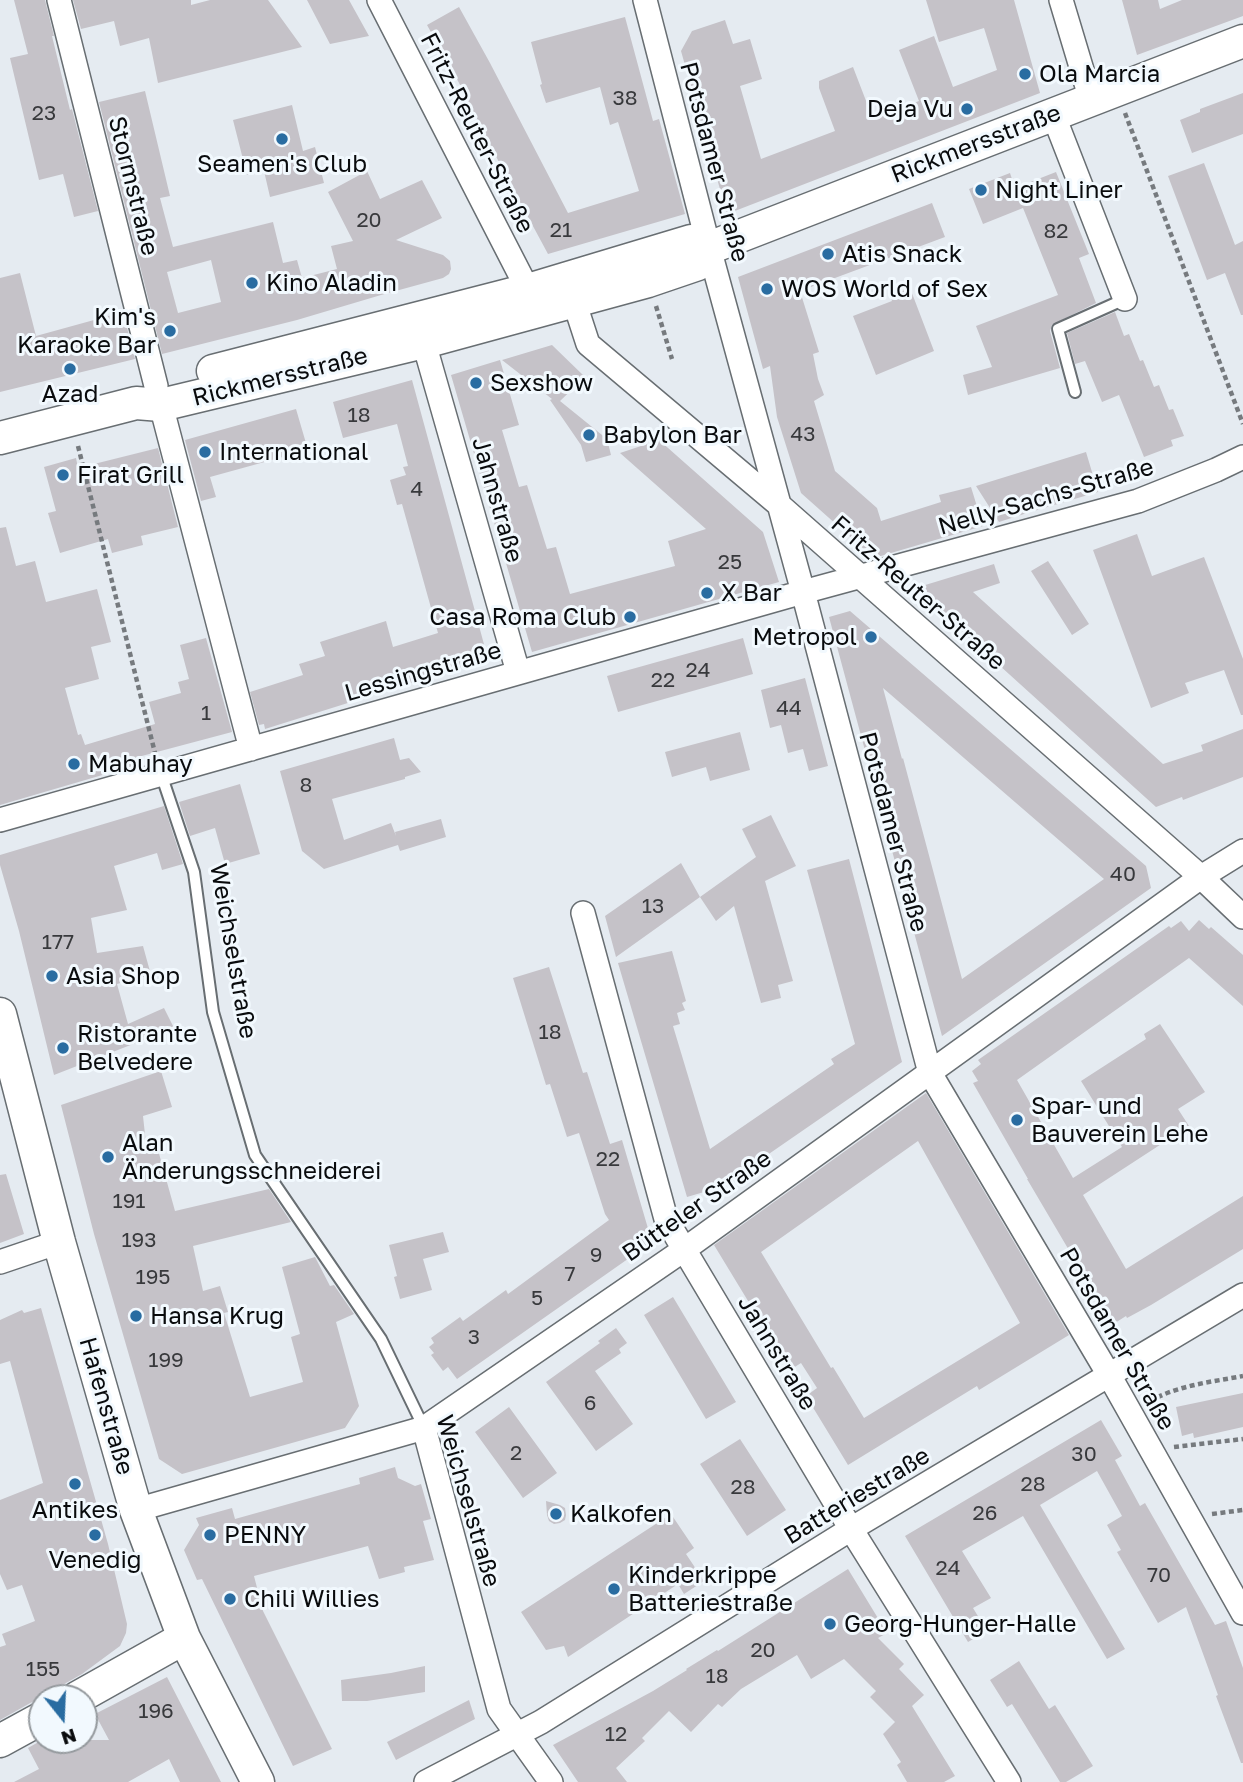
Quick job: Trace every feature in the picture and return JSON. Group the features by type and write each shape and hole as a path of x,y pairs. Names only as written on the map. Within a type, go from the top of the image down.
{"main road":[{"name":"Rickmersstraße","path":"532,301 574,301 698,264 709,248 1243,40"},
{"name":"Rickmersstraße","path":"0,438 532,301 691,241 709,248"},
{"name":"Hafenstraße","path":"0,1014 59,1242 136,1510 184,1638 258,1782"},
{"path":"98,1686 184,1638"},
{"path":"0,1741 28,1726"}],"street":[{"name":"Stormstraße","path":"59,0 151,398 251,748"},
{"name":"Fritz-Reuter-Straße","path":"379,0 532,301"},
{"name":"Potsdamer Straße","path":"645,0 930,1073 1109,1375 1243,1613"},
{"path":"1061,0 1103,95"},
{"path":"1053,114 1125,299"},
{"name":"Fritz-Reuter-Straße","path":"574,301 588,344 778,504 1243,917"},
{"name":"Jahnstraße","path":"421,330 518,673"},
{"name":"Nelly-Sachs-Straße","path":"860,577 1138,501 1243,457"},
{"name":"Lessingstraße","path":"0,820 860,577"},
{"name":"Bütteler Straße","path":"136,1510 424,1427 685,1249 1201,877 1243,851"},
{"name":"Jahnstraße","path":"583,913 666,1219 851,1530 1009,1782"},
{"path":"0,1262 59,1242"},
{"name":"Batteriestraße","path":"426,1782 552,1715 851,1530 1243,1295"},
{"name":"Weichselstraße","path":"424,1427 499,1709 551,1782"}],"lane":[{"path":"1075,392 1058,329 1125,299"},
{"name":"Weichselstraße","path":"160,774 194,872 213,1012 256,1155 381,1339 424,1427"}],"path":[{"path":"1103,95 1243,425"},
{"path":"654,301 672,359"},
{"path":"71,419 160,774"},
{"path":"1130,1412 1166,1392 1243,1376"},
{"path":"1153,1454 1167,1448 1243,1439"},
{"path":"1191,1521 1206,1515 1243,1510"}],"building":[{"path":"14,0 45,0 70,110 72,109 98,211 74,217 63,174 39,180 10,58 28,54"},
{"path":"73,0 191,0 191,5 210,0 268,0 302,47 158,83 149,38 120,46 114,21 81,29"},
{"path":"307,0 349,0 369,36 330,44"},
{"path":"926,0 1014,0 1040,93 727,214 681,51 692,31 725,20 733,44 750,39 762,79 740,86 761,159 835,131 819,88 819,81 853,67 873,119 919,101 899,50 934,36 953,87 997,70 984,28 939,42"},
{"path":"1122,0 1158,0 1160,9 1182,0 1243,0 1243,16 1137,55"},
{"path":"459,7 568,213 639,191 618,122 610,125 600,87 546,103 531,42 625,17 653,121 659,119 685,214 548,254 427,25"},
{"path":"145,91 170,196 160,198 173,247 273,222 283,263 297,260 302,278 337,269 331,246 353,241 328,192 367,171 380,199 422,180 442,218 396,240 443,255 450,261 449,274 297,320 162,354 99,102","holes":["211,260 221,302 178,313 167,272"]},
{"path":"1243,93 1243,134 1192,153 1180,120 1200,112 1200,109"},
{"path":"292,105 303,151 315,147 324,183 270,197 264,171 247,175 233,120"},
{"path":"1204,163 1235,245 1243,241 1243,315 1225,273 1207,280 1168,176"},
{"path":"1056,172 1089,254 1079,258 1096,303 1052,325 1050,331 1060,368 968,395 963,375 992,367 976,326 1058,295 1023,208 983,224 969,189 1010,173 1015,188"},
{"path":"932,203 945,237 800,291 819,352 813,354 824,395 814,401 835,471 877,508 881,521 941,502 939,495 971,487 983,526 874,558 801,493 777,417 770,366 763,369 738,277"},
{"path":"20,273 36,336 123,312 135,359 0,392 0,278"},
{"path":"910,288 934,351 876,375 853,316 892,301 890,296"},
{"path":"1115,312 1124,336 1129,334 1154,387 1159,385 1184,436 1171,440 1173,446 1144,457 1119,395 1102,402 1085,361 1075,364 1067,333"},
{"path":"552,345 585,377 560,401 607,439 611,455 586,462 581,445 550,400 552,399 502,360"},
{"path":"500,360 519,425 502,430 519,487 527,485 547,549 556,547 570,594 675,566 668,541 706,529 620,453 659,440 763,532 779,582 532,652 451,375"},
{"path":"412,380 488,659 265,729 264,724 259,725 250,692 303,675 299,664 325,656 320,642 386,621 393,647 438,633 402,504 397,505 390,480 406,475 403,467 408,466 397,424 343,438 333,402"},
{"path":"296,409 308,450 210,477 216,497 201,501 185,440"},
{"path":"158,448 178,527 141,536 143,545 112,553 108,539 60,553 48,513 56,511 44,467 76,458 78,468"},
{"path":"1086,452 1098,492 999,522 976,486"},
{"path":"6,527 16,566 35,561 46,602 97,589 111,642 91,647 99,679 65,688 78,735 81,734 85,745 155,724 149,702 181,693 178,682 189,679 180,645 206,638 232,732 138,757 140,764 0,805 0,528"},
{"path":"1137,534 1152,576 1204,557 1243,659 1243,715 1224,670 1185,683 1189,693 1151,708 1093,550"},
{"path":"1048,561 1089,624 1072,635 1031,571"},
{"path":"994,564 1000,583 973,592 1163,764 1203,751 1201,745 1243,729 1243,777 1183,800 1182,797 1156,807 926,599 922,586"},
{"path":"850,611 1146,866 1151,888 942,1036 829,617","holes":["883,688 1104,879 962,979"]},
{"path":"743,638 753,674 618,712 607,676"},
{"path":"805,678 828,766 809,771 803,749 788,753 781,725 770,728 761,690"},
{"path":"740,732 750,770 710,781 706,767 672,777 665,752"},
{"path":"394,738 400,760 409,758 421,772 332,799 344,840 391,823 396,836 395,832 441,819 446,837 400,851 398,845 324,869 302,851 280,771"},
{"path":"240,784 260,854 225,864 215,828 190,836 179,802"},
{"path":"164,806 183,864 162,870 157,853 114,866 127,910 91,918 97,953 143,946 151,975 117,984 128,1024 164,1008 174,1028 54,1075 0,865 0,855"},
{"path":"771,815 796,866 765,881 793,981 778,985 781,998 761,1003 734,906 716,921 700,897 756,857 742,829"},
{"path":"849,859 902,1062 721,1187 687,1197 618,963 672,951 686,1001 682,1003 685,1010 677,1013 680,1024 673,1026 710,1149 834,1064 831,1059 855,1044 807,870"},
{"path":"681,863 700,897 616,957 605,916"},
{"name":"Spar- und Bauverein Lehe","path":"1199,920 1243,955 1243,1006 1189,958 1017,1080 1073,1178 1122,1147 1081,1081 1146,1039 1144,1034 1160,1024 1205,1092 1178,1109 1189,1126 1083,1195 1126,1269 1243,1196 1243,1249 1151,1305 1115,1323 1108,1312 1106,1313 1027,1179 973,1083 978,1081 972,1071 981,1064 978,1060 1169,926 1171,928 1181,921 1189,931"},
{"path":"549,967 583,1073 587,1072 610,1144 622,1140 652,1242 457,1379 448,1367 443,1371 431,1355 434,1353 429,1347 434,1343 431,1338 460,1317 463,1321 506,1290 508,1294 609,1220 579,1133 567,1137 550,1084 546,1085 513,978"},
{"path":"161,1071 172,1107 143,1116 147,1153 158,1150 175,1211 269,1189 291,1222 193,1246 203,1291 220,1286 228,1312 224,1313 250,1397 303,1382 291,1337 300,1334 282,1267 315,1257 330,1286 334,1285 354,1314 336,1322 359,1406 345,1428 182,1474 159,1459 94,1234 61,1105"},
{"path":"926,1093 1069,1335 979,1390 977,1386 848,1465 806,1396 817,1388 801,1363 790,1370 714,1245","holes":["918,1141 1020,1323 864,1418 761,1252"]},
{"path":"6,1174 24,1234 0,1243 0,1175"},
{"path":"443,1232 449,1252 423,1259 432,1290 400,1299 389,1245"},
{"path":"673,1297 736,1402 706,1419 644,1315"},
{"path":"41,1308 108,1544 127,1624 120,1646 64,1684 28,1684 28,1704 0,1720 0,1647 6,1645 2,1634 35,1621 22,1585 7,1590 0,1574 0,1500 43,1483 10,1361 0,1364 0,1320 22,1310 24,1313"},
{"path":"616,1328 627,1343 619,1349 621,1353 595,1371 633,1424 596,1451 546,1382 600,1343 598,1341"},
{"path":"1243,1393 1243,1427 1194,1438 1193,1433 1182,1436 1176,1407"},
{"path":"509,1407 557,1473 523,1498 475,1432"},
{"path":"1101,1420 1122,1456 1115,1460 1140,1506 1145,1503 1215,1625 1226,1621 1243,1668 1243,1763 1216,1696 1218,1695 1186,1607 1158,1623 1117,1552 1121,1550 1107,1525 1122,1516 1097,1471 1040,1505 1125,1649 1107,1659 1023,1516 962,1551 991,1598 973,1608 987,1631 968,1642 905,1536"},
{"path":"740,1439 786,1510 747,1536 700,1464"},
{"path":"395,1467 398,1478 415,1486 421,1484 431,1519 423,1521 434,1560 404,1567 405,1572 379,1579 368,1546 254,1576 263,1611 332,1749 293,1766 202,1579 197,1580 184,1550 199,1525 196,1518 232,1508 235,1519 360,1484 359,1478"},
{"name":"Kalkofen","path":"546,1501 565,1508 565,1520 554,1524 549,1521"},
{"name":"Kinderkrippe Batteriestraße","path":"671,1514 694,1548 686,1554 704,1581 684,1594 678,1584 568,1657 564,1646 546,1650 521,1612"},
{"path":"848,1569 887,1633 878,1638 904,1664 899,1669 924,1695 912,1706 955,1776 944,1782 907,1782 897,1765 901,1762 883,1734 895,1722 870,1697 876,1691 844,1659 811,1679 797,1655 741,1689 722,1707 718,1704 691,1732 669,1711 642,1738 645,1741 616,1768 627,1782 578,1782 553,1745 653,1691"},
{"path":"1019,1661 1049,1709 1055,1705 1093,1766 1066,1782 1060,1782 1012,1704 1007,1707 990,1680"},
{"path":"425,1666 425,1692 367,1701 342,1701 341,1680"},
{"path":"167,1677 221,1782 180,1782 169,1759 128,1782 14,1782 39,1769 31,1754 98,1754 98,1740 109,1740 98,1720 98,1712"},
{"path":"469,1700 475,1719 396,1760 387,1742"}],"place":[{"name":"Ola Marcia","path":"1025,74"},
{"name":"Deja Vu","path":"967,109"},
{"name":"Seamen's Club","path":"282,139"},
{"name":"Night Liner","path":"981,190"},
{"name":"Atis Snack","path":"828,254"},
{"name":"Kino Aladin","path":"252,283"},
{"name":"WOS World of Sex","path":"767,289"},
{"name":"Kim's Karaoke Bar","path":"170,331"},
{"name":"Azad","path":"70,369"},
{"name":"Sexshow","path":"476,383"},
{"name":"Babylon Bar","path":"589,435"},
{"name":"International","path":"205,452"},
{"name":"Firat Grill","path":"63,475"},
{"name":"X Bar","path":"707,593"},
{"name":"Casa Roma Club","path":"630,617"},
{"name":"Metropol","path":"871,637"},
{"name":"Mabuhay","path":"74,764"},
{"name":"Asia Shop","path":"52,976"},
{"name":"Ristorante Belvedere","path":"63,1048"},
{"name":"Spar- und Bauverein Lehe","path":"1017,1120"},
{"name":"Alan Änderungsschneiderei","path":"108,1157"},
{"name":"Hansa Krug","path":"136,1316"},
{"name":"Antikes","path":"75,1484"},
{"name":"Kalkofen","path":"556,1514"},
{"name":"Venedig","path":"95,1535"},
{"name":"PENNY","path":"210,1535"},
{"name":"Kinderkrippe Batteriestraße","path":"614,1589"},
{"name":"Chili Willies","path":"230,1599"},
{"name":"Georg-Hunger-Halle","path":"830,1624"}]}
